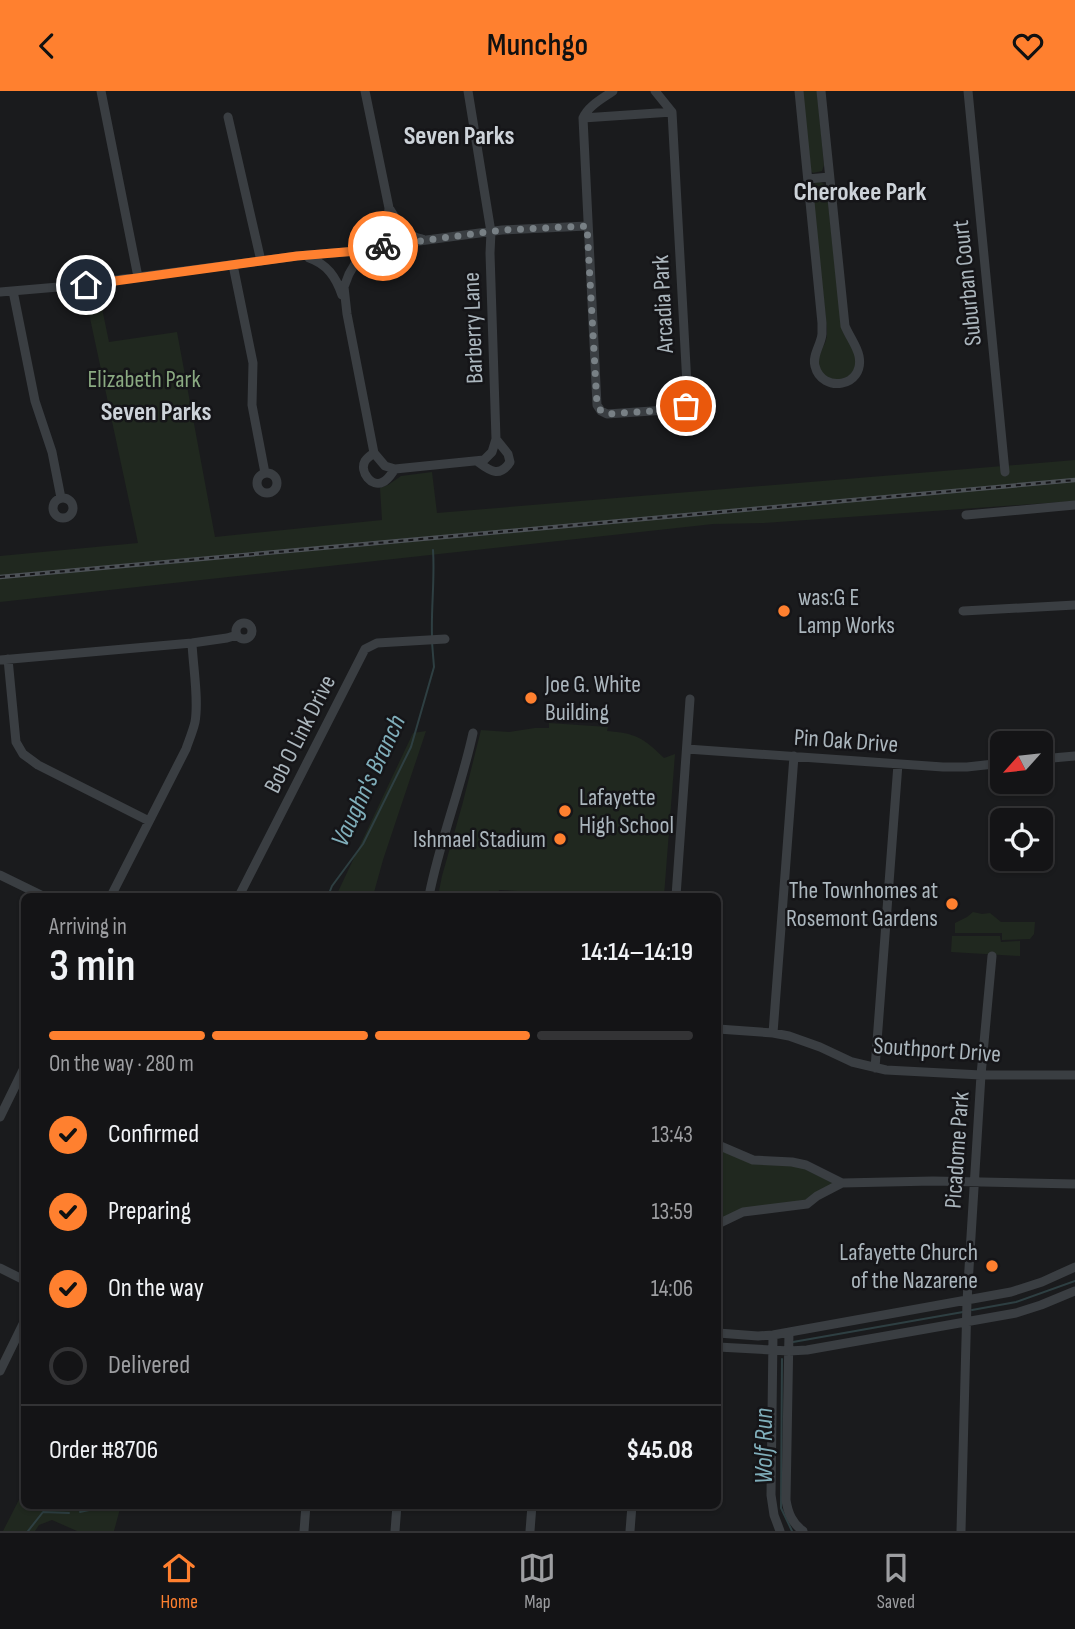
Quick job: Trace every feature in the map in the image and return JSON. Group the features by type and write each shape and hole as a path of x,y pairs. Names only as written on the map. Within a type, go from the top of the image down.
{"street":[{"path":"101,91 138,277"},
{"path":"365,91 389,208 387,227 380,241 356,262 344,287 374,453 385,466 395,469 478,462 490,455 496,439"},
{"name":"Barberry Lane","path":"468,91 491,232 496,439 508,454 510,462 498,472 490,471 478,462"},
{"path":"613,91 592,106 583,118 672,112"},
{"path":"656,91 672,112"},
{"path":"799,91 822,323 822,334 814,357 815,368 821,377 830,383 839,384 848,382 855,376 860,358 845,326 821,91"},
{"name":"Suburban Court","path":"968,91 1005,472"},
{"name":"Arcadia Park","path":"583,118 597,405 607,414 684,408 688,403 672,112"},
{"path":"228,117 261,261"},
{"path":"807,179 829,177"},
{"path":"389,208 405,232 415,238 431,241"},
{"path":"0,292 70,286 491,232 587,226"},
{"path":"302,256 319,261 330,271 347,314"},
{"path":"233,265 253,363 252,405 265,473"},
{"path":"13,291 35,401 52,452 61,498"},
{"path":"374,453 364,466 369,480 376,484 386,481 395,469"},
{"path":"966,515 1075,505"},
{"path":"963,611 1075,605"},
{"path":"149,821 38,765 23,754 15,736 4,660 191,643 237,635"},
{"name":"Bob O Link Drive","path":"241,893 365,649 377,643 437,639"},
{"path":"113,893 186,749 195,721 191,643"},
{"path":"676,893 691,699"},
{"path":"430,893 473,733"},
{"name":"Pin Oak Drive","path":"687,749 943,767 990,765"},
{"path":"773,1033 793,756"},
{"path":"1054,758 1075,756"},
{"path":"876,1068 898,764"},
{"path":"0,875 37,893"},
{"name":"Picadome Park","path":"961,1531 966,1320 981,1075 992,956"},
{"name":"Southport Drive","path":"721,1029 799,1038 852,1062 899,1072 1075,1075"},
{"path":"0,1117 21,1074"},
{"path":"721,1146 753,1160 806,1165 842,1183"},
{"path":"721,1223 743,1212 807,1204 842,1183 933,1181 1075,1184"},
{"path":"721,1333 773,1335 967,1303 1027,1288 1075,1267"},
{"path":"0,1268 21,1278"},
{"path":"721,1347 807,1350 1016,1313 1075,1291"},
{"path":"0,1371 21,1328"},
{"path":"789,1332 786,1500 790,1516 803,1531"},
{"path":"773,1335 771,1495 778,1527"},
{"path":"304,1531 306,1509"},
{"path":"395,1531 397,1509"},
{"path":"530,1531 532,1509"},
{"path":"630,1531 632,1509"},
{"path":"778,1527 790,1516"}],"green space":[{"path":"802,91 817,91 824,165 822,171 813,173 811,171"},
{"path":"816,182 826,185 842,330 855,354 853,372 840,380 825,376 818,361 827,329 812,191"},
{"name":"Elizabeth Park","path":"98,289 109,342 177,332 215,537 382,520 380,488 401,476 432,472 437,513 1075,460 1075,501 764,523 713,524 0,602 0,556 138,543 84,290"},
{"name":"Ishmael Stadium","path":"549,723 608,727 607,731 638,738 664,758 675,754 664,893 499,890 498,893 439,893 481,730 509,732 549,728"},
{"path":"426,731 374,893 337,893 413,733"},
{"path":"973,912 990,913 1001,922 1035,922 1034,934 1030,939 1002,940 1002,933 955,933 955,923"},
{"path":"952,936 1000,936 1001,942 1020,941 1020,956 951,952"},
{"path":"721,1146 745,1158 792,1162 835,1184 806,1202 754,1210 721,1223"},
{"path":"21,1496 21,1509 120,1509 114,1531 77,1531 52,1520 39,1525 35,1531 3,1531"}],"waterway":[{"name":"Vaughn's Branch","path":"432,636 433,550"},
{"name":"Vaughn's Branch","path":"329,893 363,844 411,747 434,667 432,642"},
{"name":"Wolf Run","path":"972,1310 1016,1302 1075,1281"},
{"name":"Wolf Run","path":"793,1342 963,1312"},
{"name":"Wolf Run","path":"782,1359 781,1508 792,1531"},
{"name":"Vaughn's Branch","path":"80,1512 89,1509"},
{"name":"Vaughn's Branch","path":"28,1531 43,1512 69,1513"}],"railway":[{"path":"0,577 1075,480"}],"way so far":[{"path":"383,246 502,230 587,226 599,409 607,414 682,409 686,406"}],"place":[{"name":"was:G E Lamp Works","path":"784,611"},
{"name":"Joe G. White Building","path":"531,698"},
{"name":"Lafayette High School","path":"565,811"},
{"name":"Ishmael Stadium","path":"560,839"},
{"name":"The Townhomes at Rosemont Gardens","path":"952,904"},
{"name":"Lafayette Church of the Nazarene","path":"992,1266"}],"district":[{"name":"Seven Parks","path":"459,136"},
{"name":"Cherokee Park","path":"860,192"},
{"name":"Seven Parks","path":"156,412"}],"route":[{"path":"86,285 297,256 369,250 383,246"}]}
